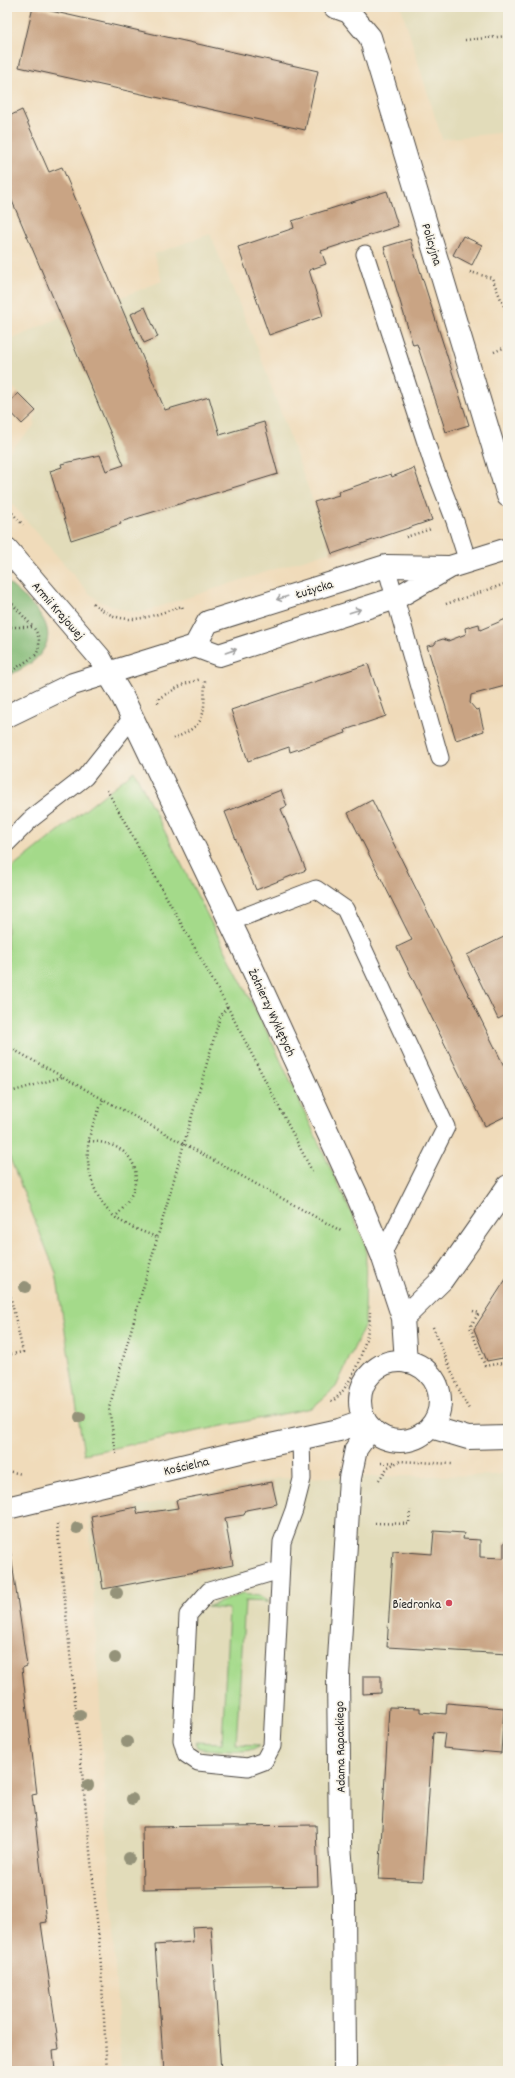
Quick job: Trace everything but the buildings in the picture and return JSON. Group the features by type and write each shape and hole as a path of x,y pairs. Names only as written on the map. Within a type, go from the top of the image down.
{"street":[{"name":"Policyjna","path":"335,7 349,12 370,37 508,496"},
{"name":"Łużycka","path":"459,564 386,566 208,622 195,646 219,655 396,598 459,564 508,549"},
{"name":"Armii Krajowej","path":"7,550 100,658 108,673"},
{"path":"7,716 74,684 195,646"},
{"name":"Żołnierzy Wyklętych","path":"108,673 132,718 230,922 356,1193 382,1255 403,1318 406,1362"},
{"path":"403,1318 442,1280 508,1186"},
{"path":"391,1362 406,1362 419,1366 430,1375 437,1387 440,1401 438,1414 431,1427 419,1437 405,1441 389,1440 368,1425 361,1407 361,1392 367,1379 378,1368 391,1362"},
{"name":"Kościelna","path":"7,1508 257,1448 368,1425"},
{"name":"Adama Rapackiego","path":"344,2071 344,1895 340,1845 338,1676 350,1478 356,1449 368,1425"},
{"path":"431,1427 468,1438 508,1437"}],"lane":[{"path":"365,254 433,464 455,521 459,564"},
{"path":"386,566 440,758"},
{"path":"7,843 31,818 85,777 132,718"},
{"path":"230,922 316,889 345,909 446,1127 382,1255"},
{"path":"280,1570 209,1591 188,1615 182,1740 186,1754 198,1762 248,1766 264,1761 272,1746 282,1542 294,1510 302,1479 301,1439"}],"path":[{"path":"465,40 508,36"},
{"path":"441,272 455,267 492,278 508,316"},
{"path":"7,598 37,632 40,643 36,655 7,674"},
{"path":"89,599 101,610 135,620 182,606 184,613"},
{"path":"7,627 33,628 38,623"},
{"path":"168,742 192,731 203,717 206,678"},
{"path":"105,786 227,1006 315,1177"},
{"path":"124,1453 116,1454 109,1408 220,1017 227,1006"},
{"path":"7,1046 345,1234 341,1226"},
{"path":"7,1093 62,1077"},
{"path":"104,1100 89,1141 88,1154 92,1182 104,1204 115,1217 135,1229 158,1237"},
{"path":"89,1141 101,1141 116,1147 127,1156 135,1168 134,1191 127,1206 115,1217"},
{"path":"7,1281 23,1352 7,1355"},
{"path":"424,1299 433,1327 463,1399 473,1412"},
{"path":"324,1406 336,1398 350,1378 363,1350 370,1310"},
{"path":"473,1311 479,1313 470,1327 484,1366 508,1362"},
{"path":"377,1483 388,1467 400,1461 454,1464"},
{"path":"367,1522 409,1524 410,1510"},
{"path":"57,1522 100,1950 107,2071"}],"shaded area":[{"path":"401,7 508,7 508,132 442,139"},
{"path":"210,234 257,347 331,551 143,612 130,612 101,602 89,593 7,498 7,454 34,426 36,411 7,381 7,342 62,316 117,299 162,281 154,254"},
{"path":"508,1472 508,2071 121,2071 89,1516 278,1478 496,1475"}],"green space":[{"path":"7,582 36,609 43,619 47,630 47,640 42,652 31,663 7,677"},
{"path":"134,771 273,1044 366,1245 365,1324 336,1387 312,1408 84,1454 56,1273 7,1151 7,872"},
{"path":"242,1594 259,1596 268,1602 245,1601 236,1744 259,1745 248,1750 240,1751 202,1749 197,1747 195,1742 222,1743 229,1609 207,1607"}],"place":[{"name":"Biedronka","path":"449,1603"}]}
